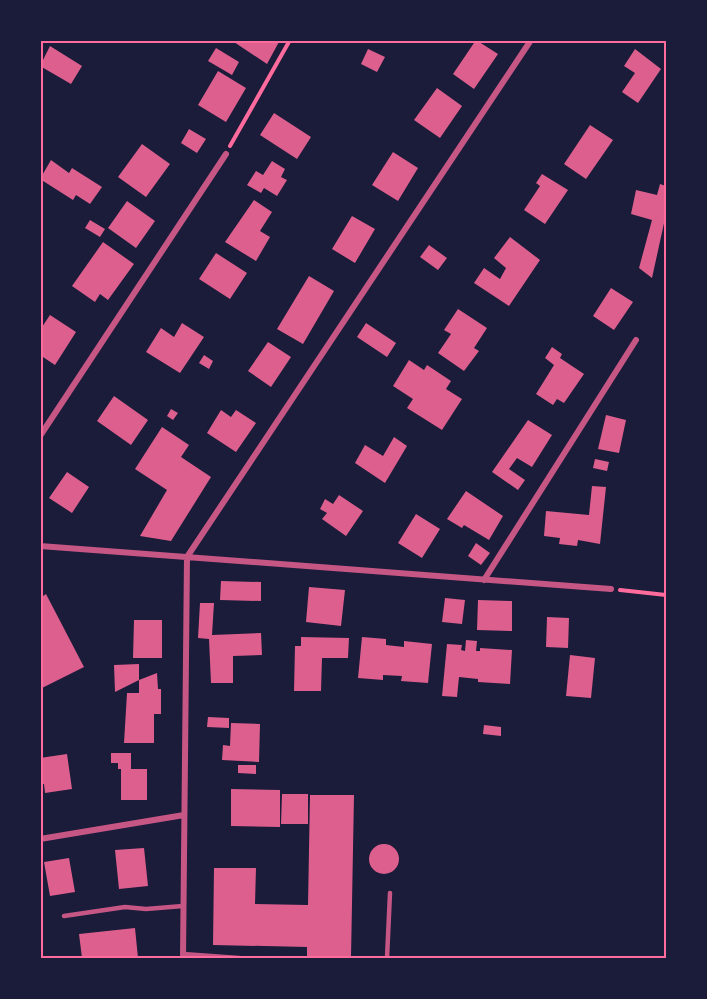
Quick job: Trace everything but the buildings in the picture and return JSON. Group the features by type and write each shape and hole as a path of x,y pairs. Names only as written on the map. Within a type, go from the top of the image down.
{"street":[{"path":"183,956 187,557 531,40"},
{"path":"40,436 226,154"},
{"path":"484,580 636,340"},
{"path":"40,546 610,589"},
{"path":"40,839 184,815"}],"lane":[{"path":"387,958 390,893"},
{"path":"64,916 126,907 146,909 183,906"},
{"path":"183,956 239,958"}],"path":[{"path":"226,154 290,40"},
{"path":"610,589 666,595"}]}
